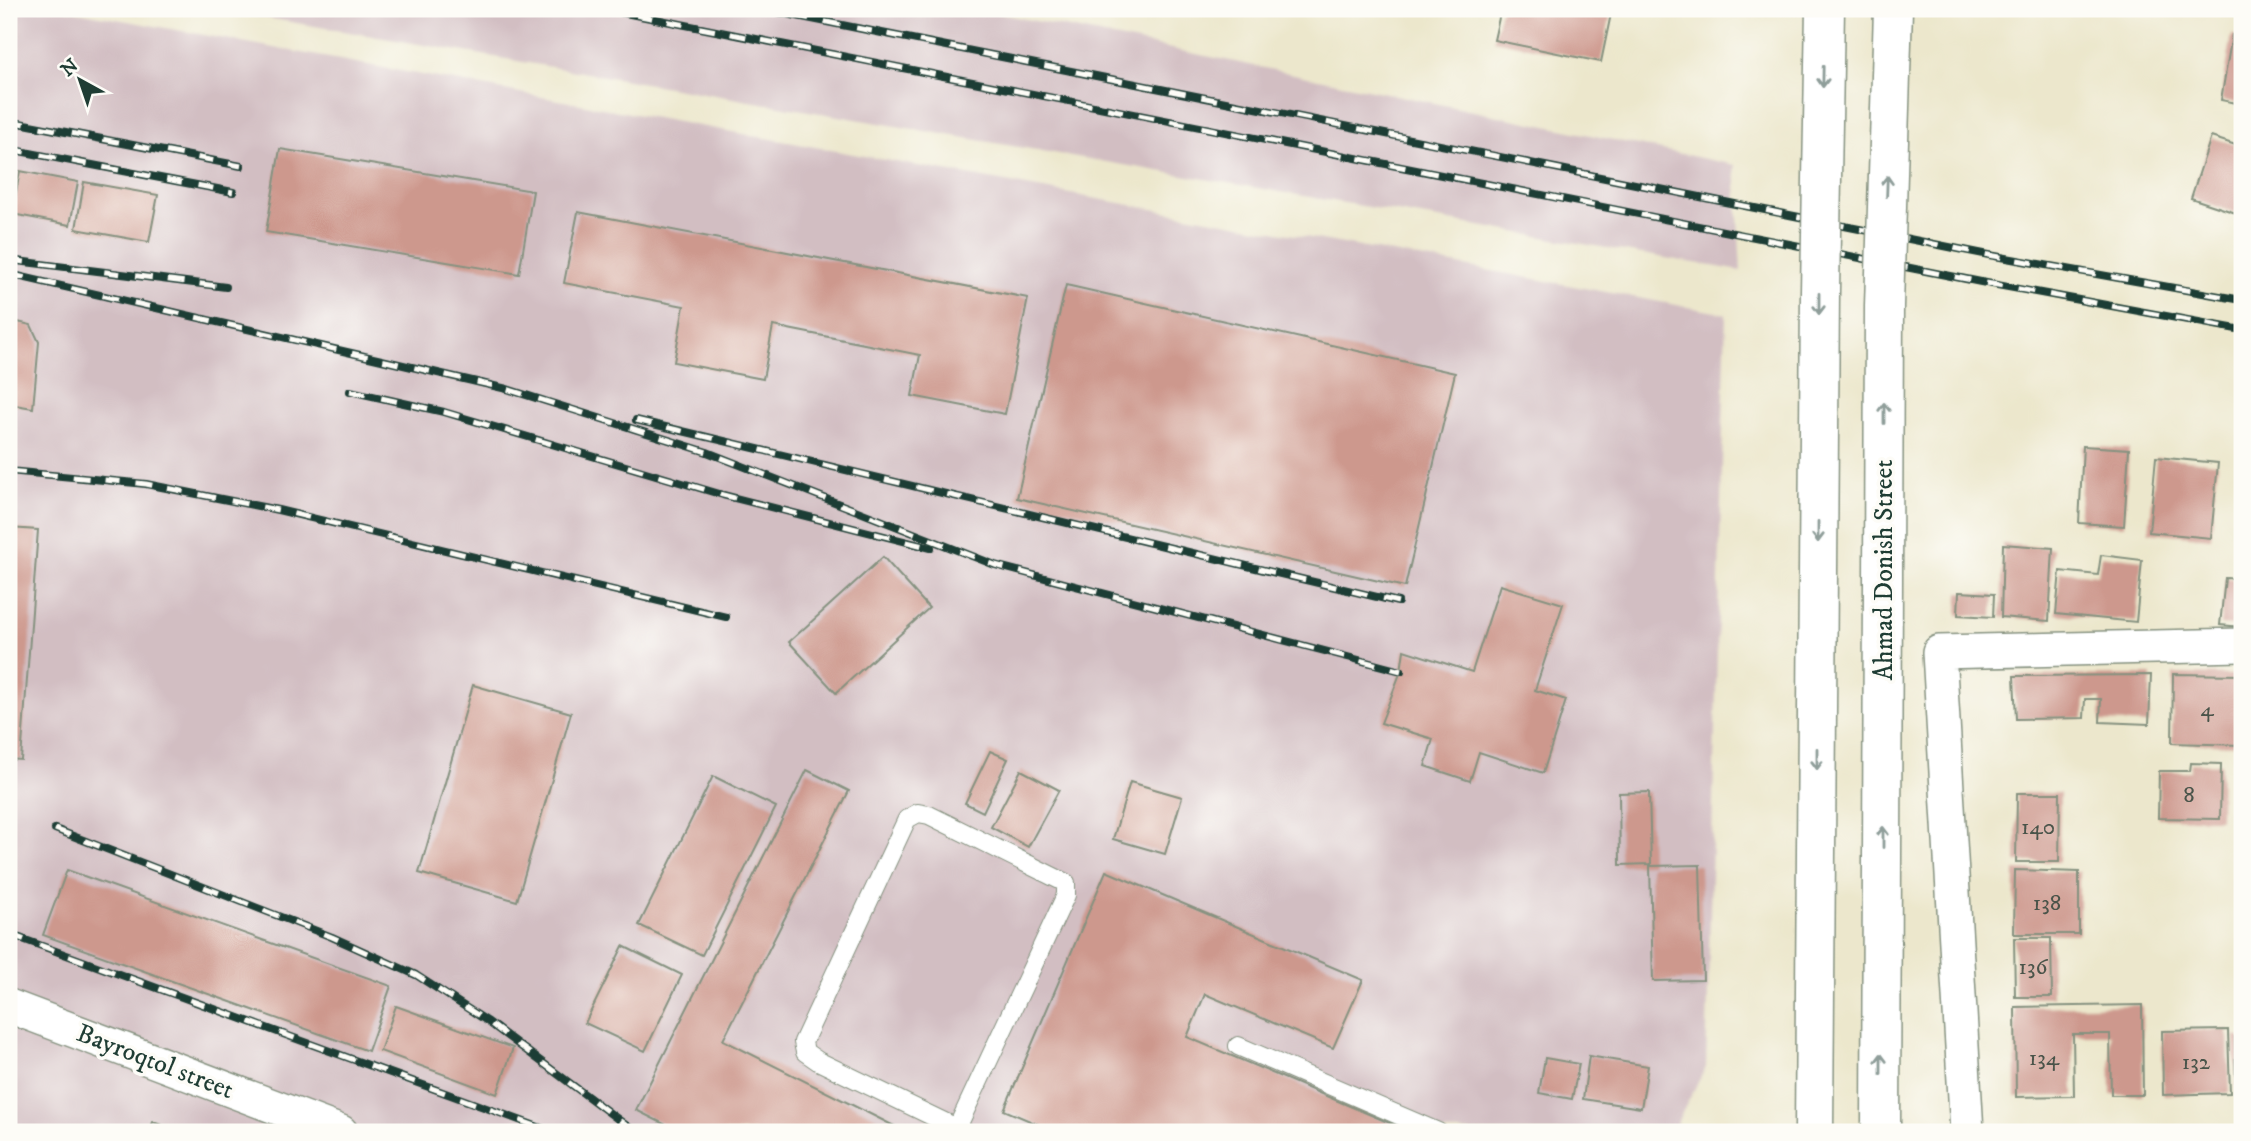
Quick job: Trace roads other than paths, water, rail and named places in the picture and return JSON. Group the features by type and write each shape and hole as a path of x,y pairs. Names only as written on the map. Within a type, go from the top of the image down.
{"main road":[{"path":"1814,1132 1819,291 1825,9"},
{"name":"Ahmad Donish Street","path":"1881,1132 1884,306 1893,9"}],"street":[{"path":"1967,1132 1939,652 2242,645"},
{"name":"Bayroqtol street","path":"9,1006 341,1132"}],"lane":[{"path":"918,813 929,815 1066,883 1066,895 961,1130 818,1061 805,1052 803,1042 907,819 918,813"},
{"path":"1238,1046 1438,1132"}],"railway":[{"path":"605,9 1981,282 2242,330"},
{"path":"762,9 1989,255 2242,300"},
{"path":"9,121 241,166"},
{"path":"9,149 233,192"},
{"path":"9,260 226,287"},
{"path":"9,274 507,389 707,452 995,565 1401,671"},
{"path":"350,391 444,412 723,495 931,548"},
{"path":"636,420 1398,602"},
{"path":"9,471 146,484 278,510 726,617"},
{"path":"55,829 332,937 416,975 487,1021 635,1132"},
{"path":"9,934 552,1132"}]}
